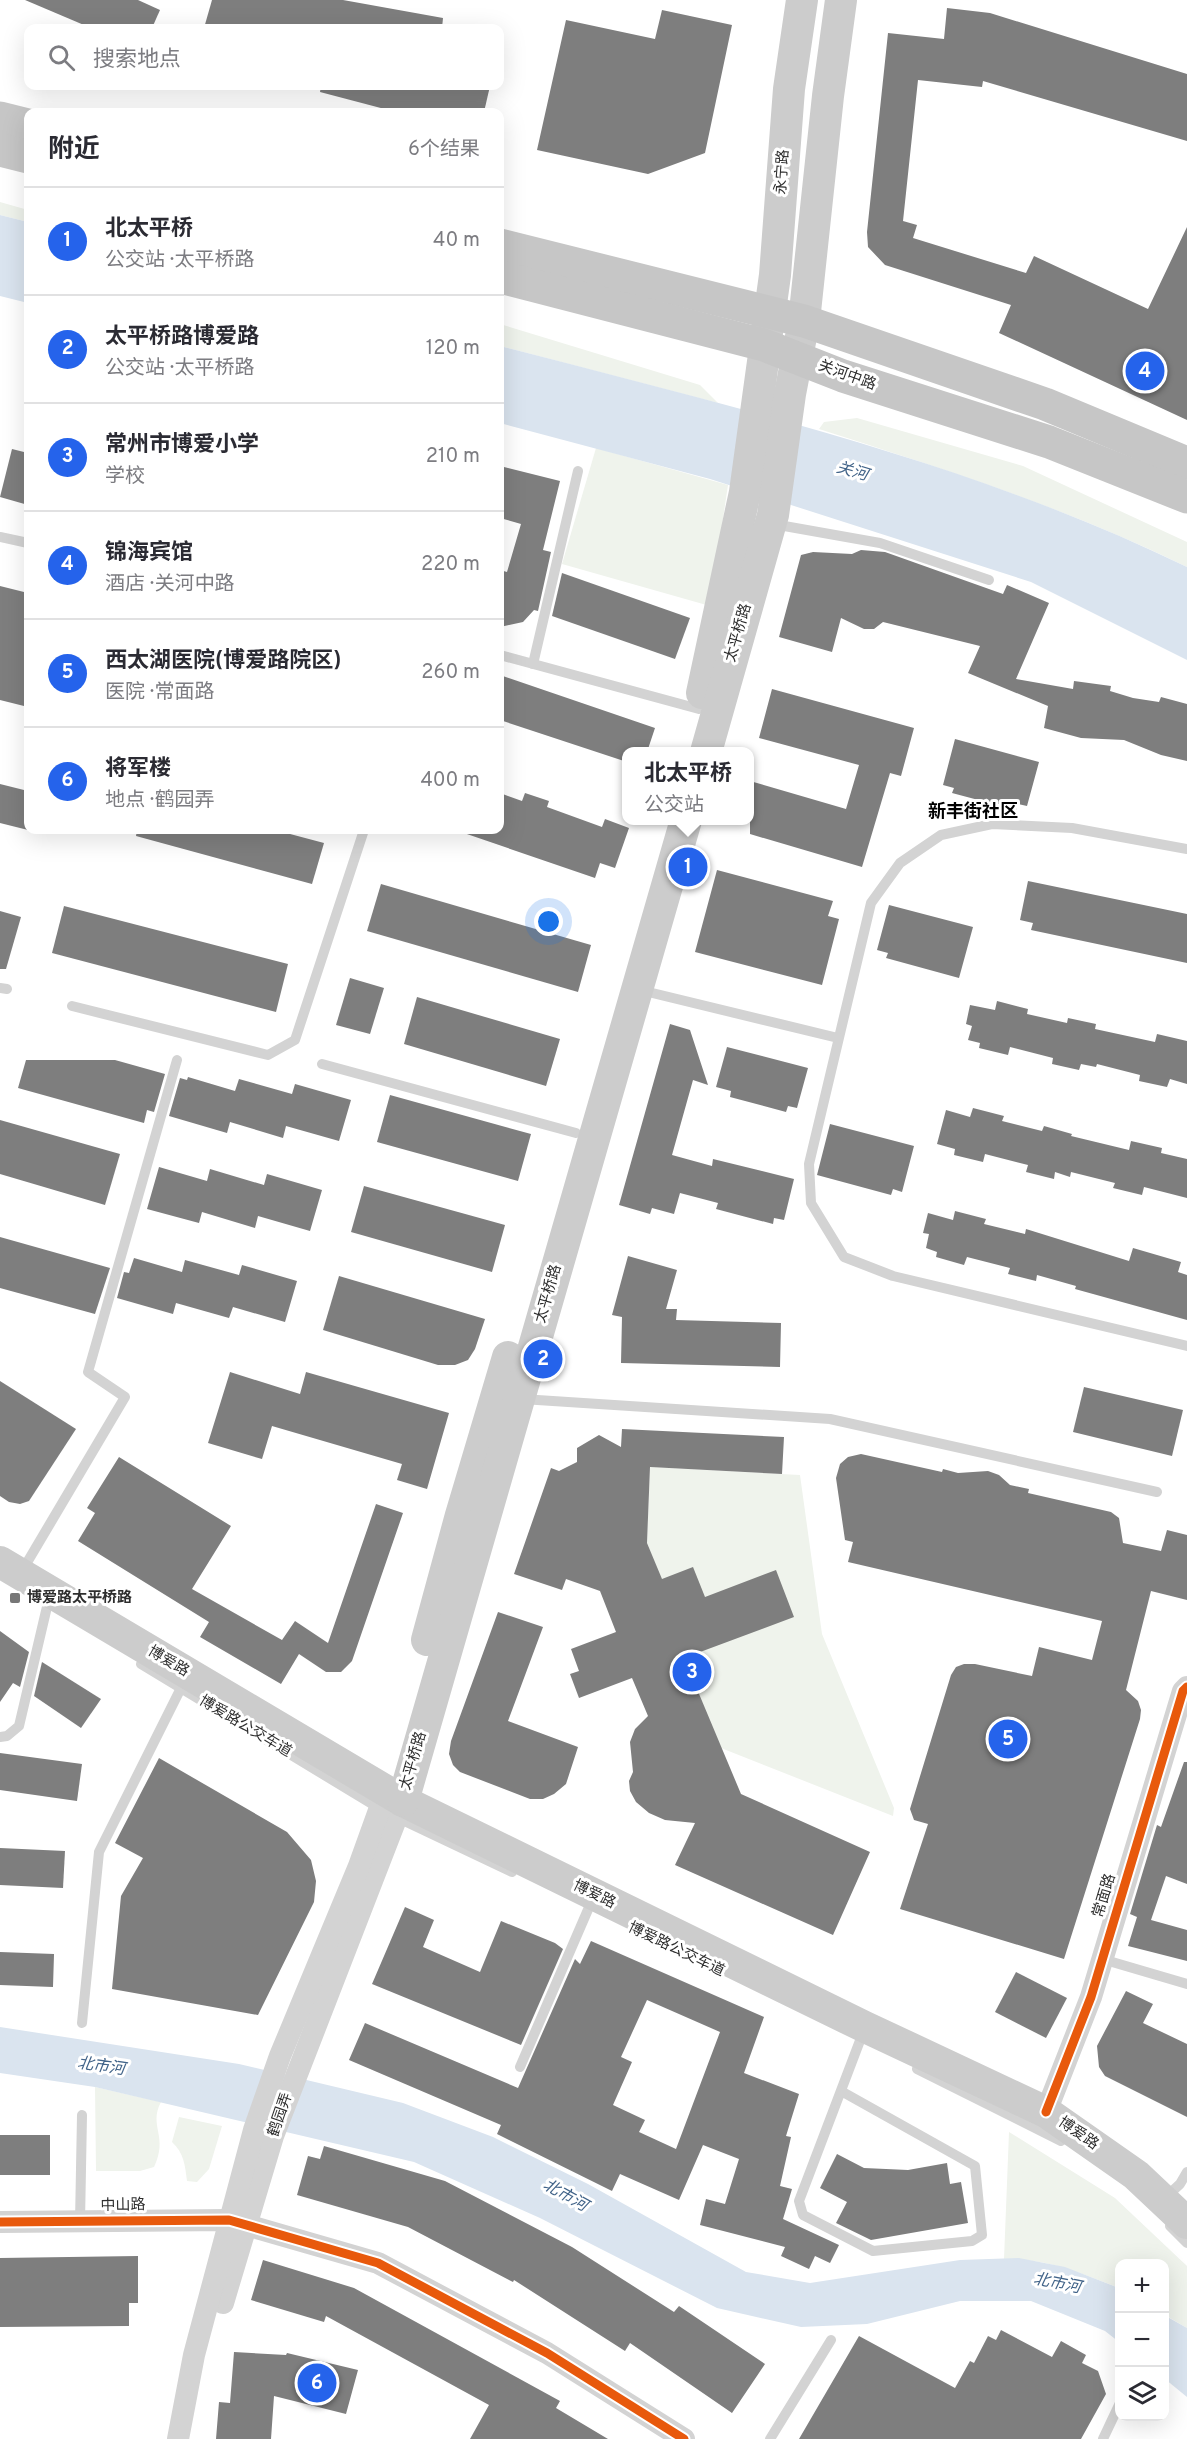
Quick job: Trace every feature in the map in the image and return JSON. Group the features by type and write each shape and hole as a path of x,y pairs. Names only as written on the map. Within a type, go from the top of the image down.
{"main road":[{"name":"永宁路","path":"766,329 775,275 789,89 802,0"},
{"path":"796,358 804,321 841,0"},
{"path":"0,118 24,124"},
{"path":"0,150 24,156"},
{"name":"关河中路","path":"504,246 766,329 796,358 843,376 1049,442 1187,497"},
{"name":"关河中路","path":"504,278 766,329 804,321 1045,404 1187,463"},
{"path":"688,747 699,709 743,502 766,329"},
{"name":"太平桥路","path":"707,747 771,519 796,358"},
{"path":"391,1805 461,1515 666,825"},
{"name":"太平桥路","path":"391,1805 519,1399 685,825"},
{"name":"博爱路","path":"10,1568 48,1602 391,1805 861,2037 1046,2112 1136,2175 1171,2214"}],"street":[{"name":"常面路","path":"1046,2112 1091,1997 1183,1691 1187,1687"},
{"name":"鹤园弄","path":"178,2439 194,2355 238,2222 264,2133 289,2060 391,1805"},
{"name":"中山路","path":"0,2222 238,2222 378,2263 547,2354 684,2439"},
{"name":"鹤园弄","path":"194,2439 208,2356 238,2222"}],"lane":[{"path":"533,664 578,471"},
{"path":"771,519 880,543 990,580"},
{"path":"0,537 24,542"},
{"path":"504,656 699,709"},
{"path":"1187,849 1072,828 992,824 941,835 900,863 871,903 809,1164 811,1203 844,1257 893,1276 1187,1346"},
{"path":"72,1005 268,1056 295,1040 363,834"},
{"path":"637,990 838,1038"},
{"path":"10,1568 125,1397 88,1372 177,1060"},
{"path":"322,1064 576,1133"},
{"path":"519,1399 830,1419 1157,1492"},
{"path":"0,1737 8,1736 19,1726 48,1602"},
{"path":"82,2023 99,1852 184,1681 133,1659"},
{"path":"391,1805 525,1878"},
{"path":"520,2067 590,1905"},
{"path":"1102,1959 1187,1984"},
{"path":"841,2091 975,2166 982,2235 972,2241 873,2251 803,2214 799,2201 861,2037"},
{"path":"902,2061 1049,2133 1066,2145"},
{"path":"80,2222 82,2115"},
{"path":"1187,2172 1180,2184 1171,2214 1187,2243"},
{"path":"770,2439 831,2340"},
{"path":"1103,2439 1115,2412"}],"shaded area":[{"path":"0,202 24,209 24,221 0,215"},
{"path":"504,325 700,385 718,403 504,347"},
{"path":"857,418 1023,466 1187,542 1187,567 1052,508 819,429 824,422"},
{"path":"596,448 728,485 710,606 562,564"},
{"path":"650,1467 800,1475 822,1634 894,1808 893,1816 721,1748 684,1658 691,1655 647,1543"},
{"path":"95,2087 161,2102 157,2118 160,2147 154,2167 140,2171 96,2171"},
{"path":"179,2117 222,2126 209,2169 197,2182 187,2181 185,2165 172,2142"},
{"path":"1009,2132 1115,2198 1187,2266 1187,2328 1169,2317 1169,2259 1115,2259 1115,2286 1049,2264 1004,2259"}],"water":[{"path":"0,215 24,221 24,302 0,296"},
{"name":"关河","path":"504,347 762,415 935,467 1020,496 1187,567 1187,660 1031,582 710,479 504,424"},
{"name":"北市河","path":"0,2027 239,2064 403,2103 493,2137 588,2184 746,2272 810,2283 960,2260 1019,2258 1065,2267 1115,2286 1115,2339 1105,2331 1031,2301 960,2301 867,2324 801,2327 717,2308 540,2218 414,2162 95,2087 0,2073"},
{"path":"1169,2318 1187,2328 1187,2397 1169,2382"}],"building":[{"path":"25,0 138,0 160,10 154,24 82,24"},
{"path":"212,0 343,0 443,18 442,24 205,24"},
{"path":"947,8 990,13 1187,74 1187,141 983,81 982,87 918,80 903,221 917,225 913,238 1026,273 1034,256 1148,309 1187,227 1187,420 999,333 1011,305 885,265 868,247 867,232 888,33 944,39"},
{"path":"662,10 732,25 705,153 648,174 537,150 566,20 655,39"},
{"path":"320,90 489,90 485,108 381,108 320,92"},
{"path":"12,449 24,452 24,504 0,497"},
{"path":"504,467 560,481 543,550 551,552 538,611 534,610 523,622 504,626 504,571 507,572 521,524 504,519"},
{"path":"861,550 885,552 1003,594 1007,585 1049,603 1016,679 1073,689 1074,681 1111,686 1110,691 1133,698 1159,702 1161,697 1187,704 1187,761 1161,755 1124,740 1081,738 1044,728 1048,706 968,673 980,646 883,622 874,629 864,629 841,618 832,652 779,637 801,555 813,552 852,554"},
{"path":"562,573 690,618 675,659 552,616"},
{"path":"0,586 24,592 24,706 0,700"},
{"path":"504,676 655,728 649,747 622,747 622,760 504,721"},
{"path":"772,689 914,728 901,776 890,773 862,867 750,834 750,825 754,825 754,782 846,809 859,765 759,738"},
{"path":"955,739 1039,762 1027,806 1018,804 1016,810 952,793 954,788 943,785"},
{"path":"0,784 24,790 24,829 0,823"},
{"path":"525,793 549,801 547,807 602,827 605,819 629,828 615,868 600,863 595,878 467,834 504,834 504,794 522,801"},
{"path":"136,834 290,834 324,843 312,884 136,836"},
{"path":"717,870 833,901 828,916 839,919 822,985 695,952"},
{"path":"1028,881 1187,914 1187,963 1031,930 1033,923 1020,920"},
{"path":"381,884 591,945 578,992 367,931"},
{"path":"889,905 973,927 959,978 886,958 888,953 877,950"},
{"path":"64,906 288,964 276,1012 52,953"},
{"path":"0,911 21,917 6,969 0,969"},
{"path":"350,978 384,988 370,1034 336,1025"},
{"path":"417,997 560,1039 546,1086 404,1044"},
{"path":"997,1001 1028,1009 1027,1014 1067,1023 1068,1018 1096,1024 1095,1029 1155,1042 1157,1034 1187,1041 1187,1084 1170,1079 1167,1087 1139,1081 1140,1075 1097,1064 1096,1067 1081,1064 1079,1070 1052,1064 1053,1058 1010,1047 1008,1055 979,1048 980,1043 968,1040 972,1026 966,1024 970,1005 995,1010"},
{"path":"670,1024 690,1030 708,1085 693,1080 672,1155 712,1166 713,1159 794,1179 784,1220 774,1218 773,1224 716,1209 718,1203 680,1193 674,1214 652,1208 650,1214 619,1205"},
{"path":"727,1047 808,1068 797,1108 788,1106 786,1112 730,1097 731,1091 716,1087"},
{"path":"26,1060 115,1060 165,1074 154,1112 147,1110 144,1123 18,1088"},
{"path":"188,1077 235,1091 239,1079 292,1094 295,1084 351,1100 339,1141 286,1126 283,1138 230,1122 227,1133 169,1116 180,1078 187,1080"},
{"path":"390,1095 531,1134 518,1181 377,1142"},
{"path":"973,1108 1004,1116 1002,1121 1042,1131 1044,1126 1072,1134 1071,1136 1129,1150 1131,1141 1162,1148 1161,1153 1187,1159 1187,1198 1144,1187 1142,1195 1113,1188 1115,1183 1071,1172 1070,1177 1055,1172 1054,1179 1026,1172 1028,1165 985,1154 983,1162 954,1155 955,1149 937,1144 946,1110 970,1117"},
{"path":"0,1120 120,1154 105,1205 0,1174"},
{"path":"830,1124 914,1146 902,1192 893,1189 891,1195 817,1175"},
{"path":"159,1167 207,1181 210,1169 264,1185 267,1174 322,1190 310,1231 258,1216 255,1228 202,1212 199,1223 147,1209"},
{"path":"364,1186 505,1225 492,1272 351,1232"},
{"path":"955,1211 986,1219 984,1224 1025,1234 1026,1229 1129,1261 1133,1248 1181,1262 1178,1272 1187,1275 1187,1320 1075,1289 1076,1286 1037,1275 1036,1281 1008,1274 1010,1268 967,1257 964,1265 936,1257 937,1252 926,1248 929,1234 923,1233 928,1213 953,1220"},
{"path":"0,1237 110,1268 95,1314 0,1288"},
{"path":"628,1256 677,1270 666,1309 677,1309 676,1320 781,1323 780,1367 621,1363 622,1317 612,1315"},
{"path":"134,1258 182,1272 185,1260 239,1275 242,1265 297,1281 285,1322 233,1307 229,1318 176,1303 173,1314 117,1298 124,1272 129,1273"},
{"path":"339,1276 485,1319 475,1349 468,1360 455,1365 438,1365 323,1330"},
{"path":"230,1372 300,1394 306,1372 449,1413 427,1489 397,1480 402,1464 272,1426 262,1459 208,1443"},
{"path":"0,1381 76,1429 29,1501 20,1504 9,1502 0,1496"},
{"path":"1084,1387 1183,1410 1172,1456 1073,1432"},
{"path":"622,1429 784,1437 782,1474 650,1467 647,1543 662,1579 693,1567 705,1597 776,1570 794,1617 684,1658 741,1794 870,1852 833,1935 675,1865 695,1823 665,1820 649,1813 636,1802 630,1791 629,1781 633,1772 630,1742 635,1729 648,1716 632,1678 579,1698 570,1674 579,1671 571,1649 616,1632 600,1591 566,1579 562,1590 514,1574 551,1468 559,1471 577,1462 577,1448 599,1435 621,1447"},
{"path":"861,1454 942,1472 943,1469 958,1473 988,1471 999,1475 1010,1485 1029,1489 1028,1493 1111,1512 1119,1518 1123,1543 1161,1551 1167,1530 1187,1535 1187,1600 1151,1591 1126,1690 1138,1701 1141,1710 1140,1719 1064,1959 900,1909 928,1824 914,1820 910,1809 951,1675 956,1667 975,1664 1032,1676 1039,1647 1092,1660 1102,1621 848,1562 853,1542 845,1540 836,1478 840,1464 848,1457"},
{"path":"119,1457 231,1526 192,1589 282,1640 295,1621 328,1643 376,1504 403,1513 352,1661 341,1672 326,1672 299,1654 281,1684 200,1637 209,1622 78,1541 95,1513 87,1508"},
{"path":"498,1612 543,1627 508,1721 578,1747 566,1784 554,1794 543,1799 530,1799 460,1772 453,1765 449,1754 451,1741"},
{"path":"0,1631 29,1652 20,1687 13,1683 0,1702"},
{"path":"42,1662 101,1699 81,1728 34,1696"},
{"path":"0,1753 82,1764 77,1801 0,1790"},
{"path":"159,1758 287,1832 311,1860 316,1881 314,1902 258,2015 112,1989 121,1896 143,1858 115,1843"},
{"path":"1184,1762 1187,1762 1187,1884 1166,1876 1151,1920 1187,1930 1187,1961 1128,1946 1137,1917 1130,1914 1157,1825 1161,1827"},
{"path":"0,1848 65,1851 63,1888 0,1885"},
{"path":"405,1907 434,1920 423,1947 480,1972 501,1921 555,1943 563,1949 521,2045 372,1984"},
{"path":"591,1941 764,2017 744,2073 799,2094 786,2136 791,2137 780,2186 792,2189 783,2219 839,2245 830,2263 815,2256 809,2269 781,2256 785,2247 700,2225 706,2199 725,2204 739,2159 703,2145 679,2200 620,2174 612,2191 497,2134 501,2125 349,2060 365,2023 518,2088 575,1959 580,1964","holes":["647,2000 720,2032 676,2149 639,2132 645,2120 613,2105 632,2062 621,2057"]},
{"path":"0,1952 54,1954 53,1987 0,1985"},
{"path":"1016,1972 1067,1998 1046,2038 995,2012"},
{"path":"1126,1991 1153,2004 1143,2023 1187,2044 1187,2117 1105,2076 1099,2067 1097,2046"},
{"path":"0,2135 50,2135 50,2175 0,2175"},
{"path":"324,2146 445,2181 572,2247 674,2312 679,2306 765,2364 732,2413 630,2343 625,2351 514,2280 513,2282 408,2227 297,2195 308,2156 320,2159"},
{"path":"837,2154 864,2168 908,2170 947,2163 950,2184 961,2182 968,2223 871,2240 836,2223 847,2202 820,2188"},
{"path":"138,2256 138,2303 129,2303 129,2326 0,2327 0,2258"},
{"path":"263,2260 354,2288 560,2401 556,2408 608,2439 470,2439 489,2405 326,2316 324,2322 251,2300"},
{"path":"1001,2330 1052,2357 1061,2341 1086,2355 1082,2363 1098,2371 1106,2394 1081,2439 799,2439 859,2336 955,2388 970,2361 974,2363 988,2336 996,2340"},
{"path":"234,2352 286,2355 287,2353 358,2370 346,2414 274,2396 271,2439 216,2439 219,2402 230,2403"}],"cycle path":[{"path":"1046,2112 1091,1997 1183,1691 1187,1687"},
{"path":"0,2222 229,2220 378,2263 547,2353 684,2439"}],"place":[{"name":"锦海宾馆","path":"1145,371"},
{"name":"北太平桥","path":"688,867"},
{"name":"太平桥路博爱路","path":"543,1359"},
{"name":"博爱路太平桥路","path":"15,1598"},
{"name":"常州市博爱小学","path":"692,1672"},
{"name":"西太湖医院(博爱路院区)","path":"1008,1739"},
{"name":"将军楼","path":"317,2383"}],"district":[{"name":"新丰街社区","path":"973,812"}]}
